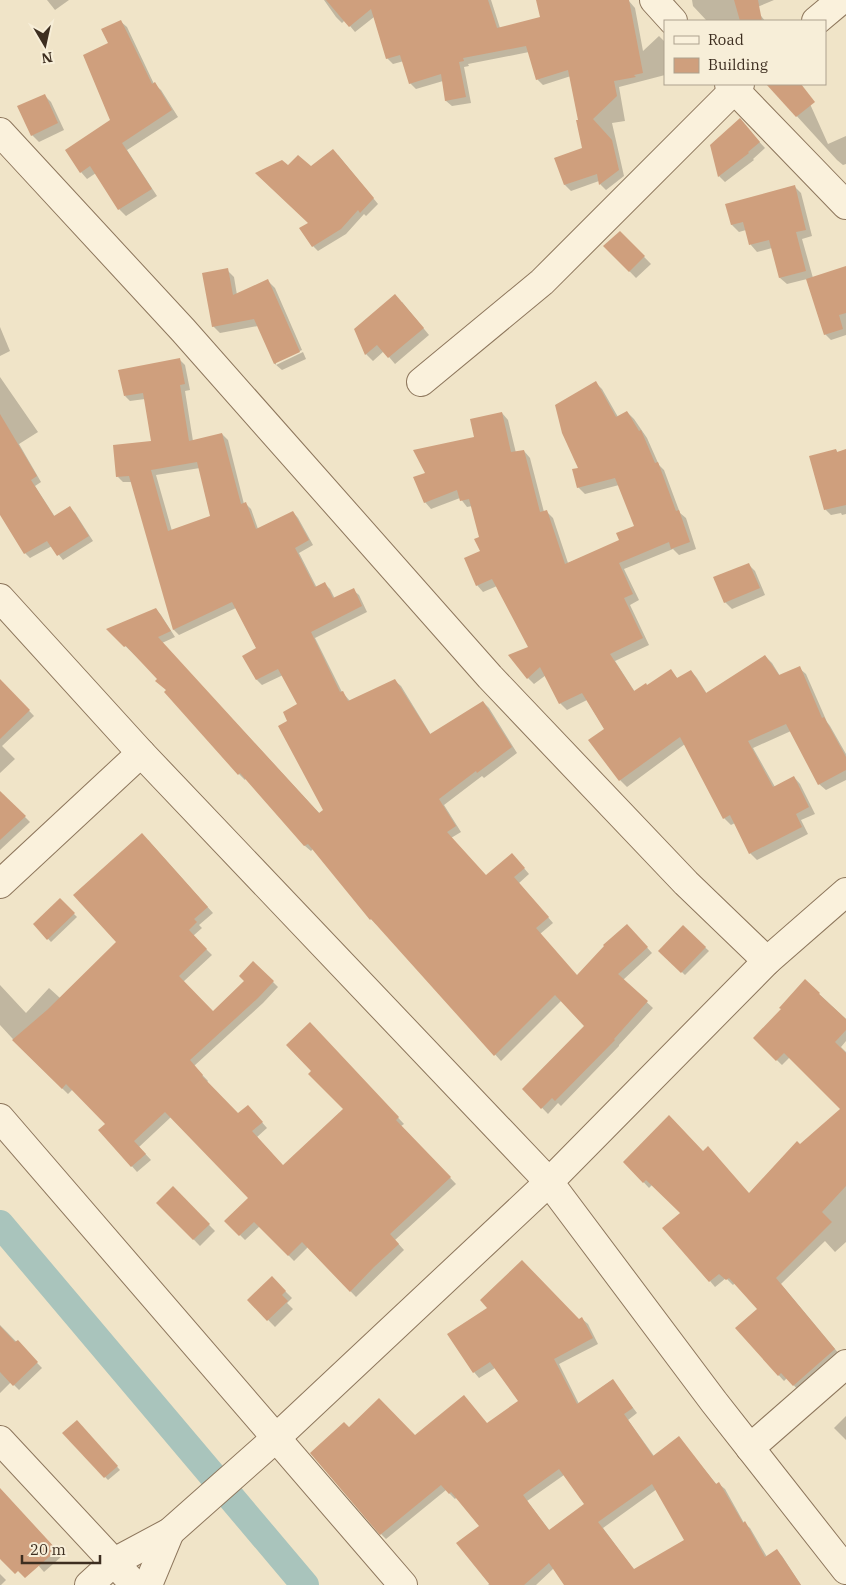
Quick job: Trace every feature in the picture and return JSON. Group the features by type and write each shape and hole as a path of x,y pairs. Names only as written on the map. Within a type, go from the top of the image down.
{"street":[{"path":"654,0 672,20"},
{"path":"817,20 841,0"},
{"path":"421,382 542,282 735,85 846,204"},
{"path":"0,132 183,330 490,677 686,883 767,961"},
{"path":"0,598 141,753 549,1182 750,1448 846,1570"},
{"path":"0,884 141,753"},
{"path":"89,1585 114,1562 170,1532 271,1442 549,1182 767,961 846,893"},
{"path":"0,1118 271,1442 403,1585"},
{"path":"750,1448 846,1364"},
{"path":"0,1440 135,1585"},
{"path":"148,1585 170,1532"}],"building":[{"path":"326,0 488,0 497,28 540,17 536,0 629,0 643,73 634,75 636,77 614,81 617,96 593,119 612,140 619,170 599,185 597,174 564,185 554,158 582,148 568,70 536,80 526,46 463,58 464,61 459,62 466,97 445,101 441,74 409,84 400,55 386,59 371,9 349,27"},
{"path":"734,0 758,0 762,20 740,20"},
{"path":"121,20 152,84 155,82 172,110 122,143 152,189 118,210 90,166 80,173 65,150 110,120 83,55 108,43 101,29"},
{"path":"767,85 802,85 815,102 796,117"},
{"path":"45,94 58,123 31,136 17,106"},
{"path":"740,118 760,142 718,177 710,145"},
{"path":"333,149 374,198 360,213 358,210 341,229 312,247 299,228 308,223 255,173 282,160 288,165 298,155 311,166"},
{"path":"795,185 806,230 796,232 806,271 779,278 769,240 749,245 743,222 731,225 725,204"},
{"path":"620,231 645,256 629,272 603,246"},
{"path":"846,266 846,313 839,315 843,329 824,335 806,279"},
{"path":"228,268 233,295 268,279 300,352 274,364 254,319 212,327 202,273"},
{"path":"395,294 424,328 388,358 377,345 365,355 354,329"},
{"path":"180,358 185,384 180,385 189,441 222,433 241,504 246,502 256,529 293,511 309,540 295,548 315,587 325,582 333,598 354,588 362,606 311,632 340,692 343,691 348,701 395,679 430,734 483,701 512,747 439,799 456,826 447,832 486,875 512,853 525,868 514,877 549,917 536,928 577,975 603,945 627,924 648,947 618,974 648,1001 615,1040 555,1101 552,1098 541,1109 522,1089 584,1026 555,995 494,1056 370,920 308,844 304,846 240,773 238,775 164,692 166,690 155,681 157,679 126,646 124,647 106,629 156,608 171,631 158,637 319,813 323,810 278,726 287,721 283,712 297,704 278,669 256,680 242,656 256,648 232,602 173,630 129,476 116,477 113,445 151,441 143,393 124,396 118,370","holes":["197,462 210,516 168,531 151,470"]},
{"path":"596,381 616,417 627,411 639,431 641,430 655,463 658,462 676,511 679,510 690,542 671,549 669,542 619,563 633,594 624,598 643,638 610,654 634,691 671,669 677,678 691,670 706,693 765,655 779,675 800,666 822,718 824,717 846,757 846,770 818,785 786,724 748,741 773,787 794,776 809,807 796,814 802,827 749,854 730,815 723,819 680,737 619,781 588,740 604,729 582,693 559,704 540,667 527,679 508,655 528,647 492,579 476,586 464,558 480,551 474,539 479,537 469,499 460,501 457,490 424,503 413,477 425,473 413,450 474,437 470,419 502,412 511,452 524,450 540,512 547,510 565,564 619,540 616,533 634,526 615,478 577,488 572,469 578,468 562,433 555,405"},
{"path":"0,414 37,476 31,480 54,516 70,506 89,536 57,556 47,541 24,554 0,515"},
{"path":"836,449 837,452 846,449 846,505 824,510 809,456"},
{"path":"749,563 760,588 724,603 713,577"},
{"path":"0,679 30,710 0,739"},
{"path":"0,791 26,816 0,840"},
{"path":"142,833 208,907 194,919 197,922 189,930 207,949 179,976 213,1011 244,981 239,976 253,961 274,981 190,1060 202,1076 238,1113 248,1105 263,1122 252,1131 283,1165 343,1109 308,1074 311,1071 286,1045 310,1022 399,1117 396,1120 451,1177 390,1234 399,1244 350,1292 302,1242 288,1256 254,1222 239,1236 224,1221 248,1198 165,1112 134,1141 146,1154 131,1167 98,1130 105,1124 66,1084 62,1089 12,1040 47,1010 116,942 73,895"},
{"path":"60,898 75,913 47,940 33,924"},
{"path":"683,925 706,947 681,973 658,951"},
{"path":"805,979 846,1019 846,1030 835,1042 846,1053 846,1186 822,1212 832,1222 776,1278 835,1349 793,1386 781,1373 778,1376 735,1328 757,1309 729,1278 726,1280 719,1274 709,1282 662,1228 680,1213 646,1180 643,1183 623,1162 669,1115 703,1151 708,1146 749,1193 797,1141 800,1144 840,1109 784,1053 776,1061 753,1038 781,1009 779,1008"},
{"path":"173,1186 210,1224 193,1240 156,1203"},
{"path":"522,1260 579,1319 582,1317 593,1338 554,1359 577,1404 613,1379 633,1408 624,1414 653,1456 679,1436 716,1484 719,1482 743,1523 745,1521 765,1557 777,1549 801,1585 564,1585 549,1563 524,1585 490,1585 456,1543 479,1526 451,1492 449,1494 441,1485 380,1535 310,1453 344,1422 349,1427 379,1398 415,1435 464,1395 487,1423 518,1401 490,1362 473,1373 447,1334 487,1308 480,1300","holes":["559,1469 584,1504 549,1530 523,1495","652,1484 684,1540 634,1569 598,1522"]},
{"path":"272,1276 286,1291 282,1295 288,1301 267,1321 247,1300"},
{"path":"0,1326 15,1342 18,1340 38,1362 13,1386 0,1372"},
{"path":"77,1420 118,1466 104,1478 62,1433"},
{"path":"0,1488 57,1550 25,1578 18,1571 15,1574 0,1559"}],"waterway":[{"path":"0,1224 305,1585"}]}
